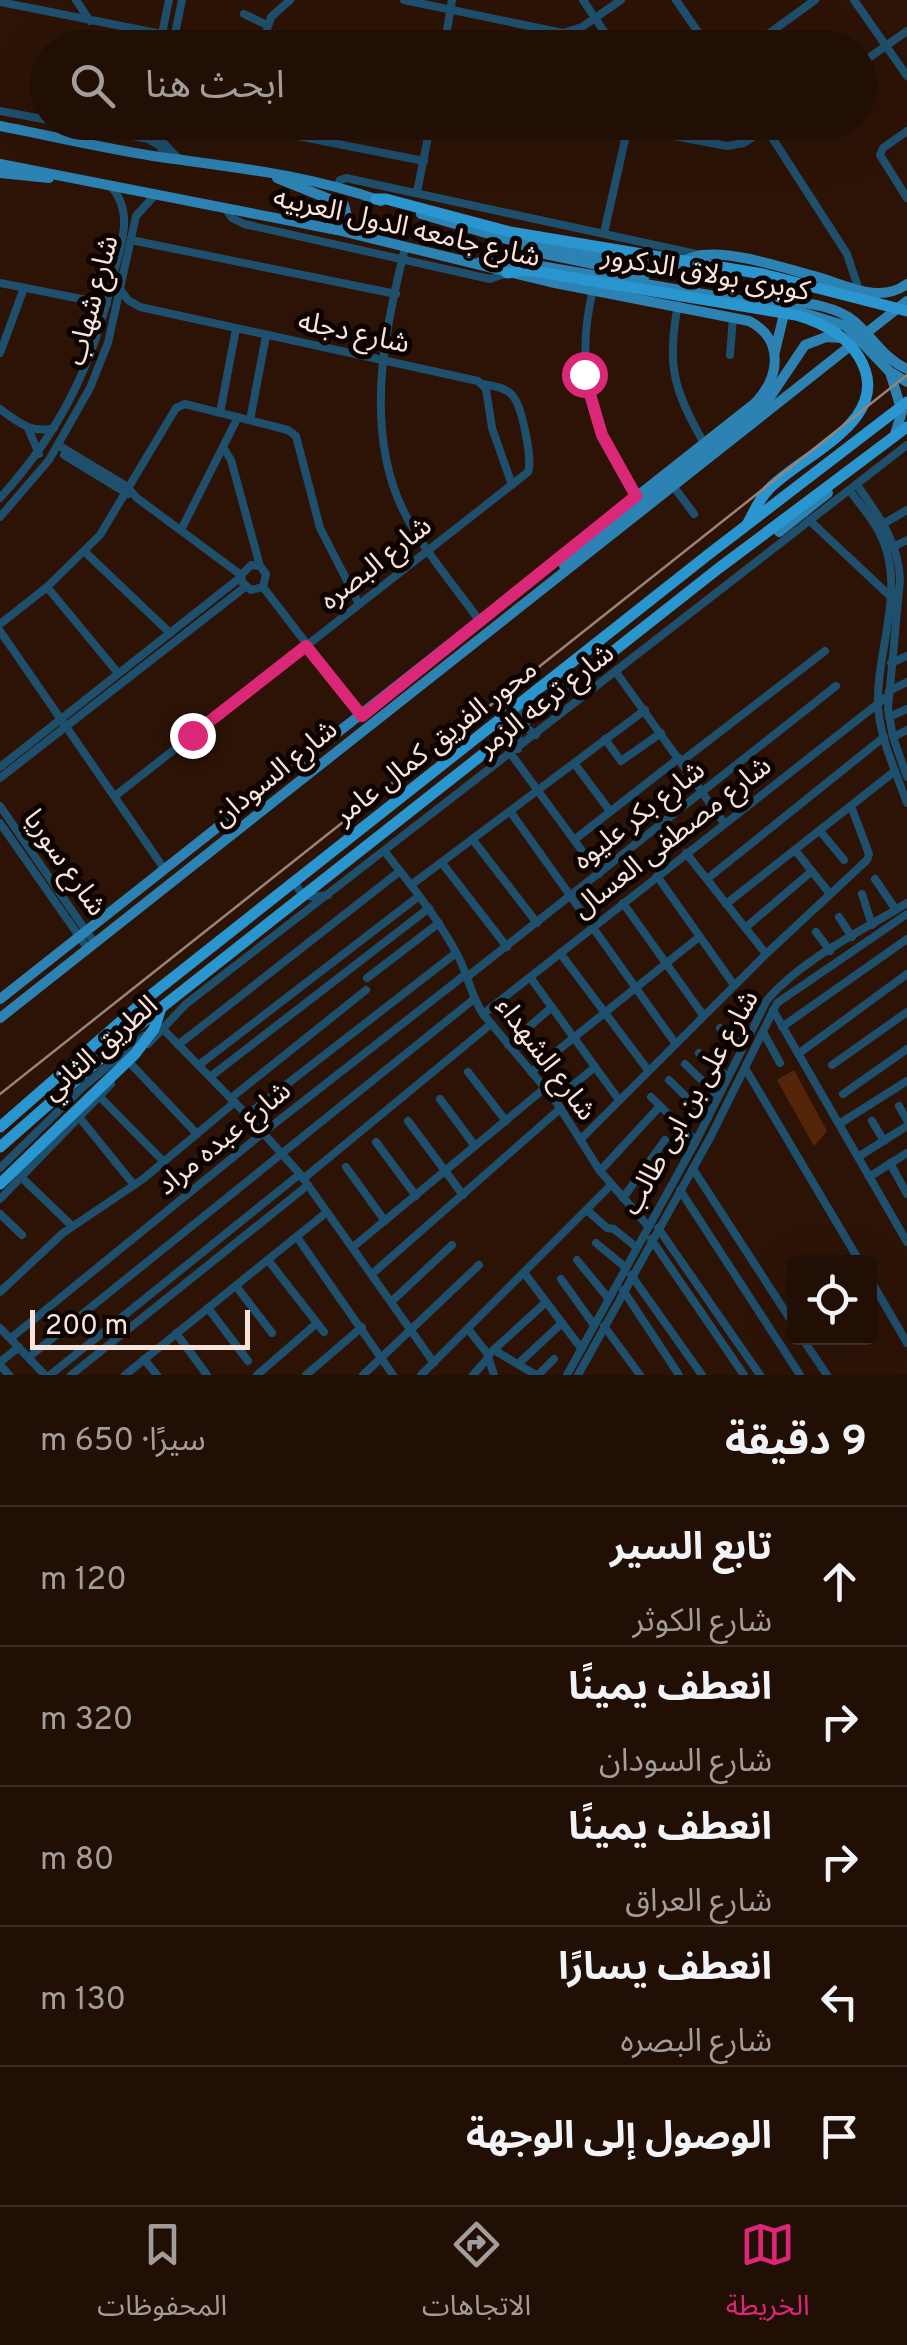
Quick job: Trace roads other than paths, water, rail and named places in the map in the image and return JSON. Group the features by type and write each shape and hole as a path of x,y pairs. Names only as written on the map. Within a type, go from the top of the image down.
{"highway":[{"path":"376,200 547,239 763,274 907,311"},
{"path":"507,272 527,270 639,281 807,318 842,338 860,358 868,388 857,417 771,487 746,527"},
{"name":"محور الفريق كمال عامر","path":"0,1126 151,995 907,402"},
{"name":"محور الفريق كمال عامر","path":"0,1148 161,1008 719,568 907,427"},
{"path":"0,1184 135,1054 154,1030 161,1008"}],"main road":[{"name":"شارع جامعه الدول العربيه","path":"0,126 30,132"},
{"name":"شارع جامعه الدول العربيه","path":"74,140 255,169 337,188 512,241 668,268 701,254 814,276 859,290"},
{"name":"شارع جامعه الدول العربيه","path":"0,164 337,230 404,253 474,263 734,317 761,328 774,352"},
{"path":"255,169 344,206 348,220 337,230"},
{"path":"0,173 29,178 62,176"},
{"name":"كوبرى بولاق الدكرور","path":"512,241 524,250 639,281 822,316 846,326 889,371 907,382"},
{"name":"كوبرى بولاق الدكرور","path":"474,263 517,262 835,311 855,322 891,359 907,369"},
{"path":"775,371 774,352 786,302 814,276"},
{"path":"844,349 864,314 859,290 891,294 907,284"},
{"name":"شارع السودان","path":"1,1000 165,870 556,580 907,301"},
{"path":"556,580 576,555 766,403 805,345 832,336 869,348"},
{"path":"775,371 791,373 828,362"},
{"path":"775,371 788,378 794,390"},
{"name":"شارع السودان","path":"0,1018 636,496 754,404 775,371"},
{"path":"779,532 805,518 896,435 902,412 889,371"},
{"path":"1,1000 58,974"}],"street":[{"path":"76,0 90,22"},
{"path":"163,30 169,0"},
{"path":"176,30 182,0"},
{"path":"266,30 273,14 290,0"},
{"path":"404,0 547,30"},
{"path":"447,30 452,0"},
{"path":"583,0 604,30"},
{"path":"577,30 621,0"},
{"path":"774,30 816,0"},
{"path":"854,0 875,30"},
{"path":"680,1 698,30"},
{"path":"0,2 138,30"},
{"path":"244,14 267,26"},
{"path":"877,52 907,31"},
{"path":"877,33 907,76"},
{"path":"0,110 30,116"},
{"path":"907,131 882,148 880,155 907,198"},
{"path":"152,140 174,159"},
{"path":"161,140 174,159"},
{"path":"317,140 424,161"},
{"path":"417,192 428,140"},
{"path":"604,233 625,140"},
{"path":"699,140 727,146 748,140"},
{"path":"773,140 847,254 859,290"},
{"path":"337,188 340,180 346,178 701,254"},
{"name":"شارع شهاب","path":"0,498 39,454 88,364 107,304 126,214 110,185"},
{"name":"شارع شهاب","path":"0,517 56,447 100,366 136,216 156,194"},
{"path":"224,206 240,223 404,253 490,279 507,272"},
{"path":"126,214 136,216"},
{"path":"130,240 396,294"},
{"path":"404,253 384,360 380,415 388,470 404,512 482,622"},
{"path":"0,283 107,304"},
{"path":"0,353 24,288"},
{"name":"شارع دجله","path":"120,289 140,307 482,384"},
{"path":"593,290 584,344 586,388 608,450 636,496"},
{"path":"678,306 672,371 682,406 704,443"},
{"path":"730,355 734,317"},
{"path":"220,412 236,329"},
{"path":"250,420 266,336"},
{"path":"482,384 507,391 516,402 531,461 528,472 512,485 482,384"},
{"path":"165,870 0,627 85,552 128,491 180,405 288,430 296,436 320,528 359,604"},
{"path":"0,410 28,428 54,428"},
{"path":"181,530 238,417"},
{"path":"28,428 39,454"},
{"name":"شارع ترعه الزمر","path":"0,1200 186,1004 536,735 805,518 854,488 907,445"},
{"path":"56,447 128,491 181,530 241,576 245,587 263,587"},
{"path":"223,447 231,460 260,566 267,578 263,587"},
{"name":"شارع البصره","path":"115,796 512,485"},
{"path":"674,487 694,514"},
{"path":"854,488 883,524 903,567 878,702 907,803"},
{"path":"854,488 884,543 898,590 888,737 904,758 907,778"},
{"path":"883,524 907,510"},
{"path":"805,518 898,590"},
{"path":"894,547 907,540"},
{"path":"85,552 170,633"},
{"path":"0,778 251,565 260,566"},
{"path":"47,587 118,674"},
{"path":"0,766 245,587"},
{"path":"263,587 365,720"},
{"path":"896,613 907,608"},
{"path":"894,636 907,630"},
{"path":"574,840 825,651"},
{"path":"892,663 907,656"},
{"path":"616,672 724,822"},
{"name":"شارع مصطفى العسال","path":"483,1014 907,682"},
{"name":"شارع بكر عليوه","path":"467,976 836,686"},
{"path":"520,701 520,722 536,735"},
{"path":"889,718 907,709"},
{"path":"411,886 645,710"},
{"path":"497,720 515,729 514,752 599,874"},
{"path":"707,879 888,737 907,730"},
{"path":"605,739 621,761 661,733"},
{"path":"574,762 610,811"},
{"path":"726,904 895,771"},
{"path":"867,794 872,804"},
{"name":"شارع سوريا","path":"0,806 91,946"},
{"path":"581,1140 674,1043 868,858 852,806"},
{"path":"510,811 674,1043"},
{"name":"شارع سوريا","path":"0,822 83,934"},
{"path":"820,831 844,860"},
{"path":"473,840 537,923"},
{"path":"796,850 830,894"},
{"name":"شارع الشهداء","path":"385,852 439,924 483,1014 558,1104 600,1171 653,1231"},
{"path":"686,853 766,954"},
{"path":"442,862 507,947"},
{"path":"304,870 296,884 299,892 306,897 329,894"},
{"path":"178,1045 400,871"},
{"path":"745,928 812,871"},
{"path":"656,876 734,985"},
{"path":"782,1027 907,937 875,879"},
{"path":"862,894 872,924"},
{"path":"199,1065 419,896"},
{"path":"623,902 704,1015"},
{"name":"شارع على بن ابى طالب","path":"582,1372 608,1298 693,1168 773,1010 790,992 897,915 907,903"},
{"path":"210,1077 429,908"},
{"path":"255,909 276,909 279,925 275,936"},
{"name":"شارع على بن ابى طالب","path":"568,1375 581,1348 623,1290 636,1246 653,1231 761,1008 774,992 830,951 872,924 907,914"},
{"path":"839,916 852,937"},
{"path":"366,978 439,924"},
{"path":"816,932 830,951"},
{"path":"531,1072 699,936"},
{"path":"560,952 648,1070"},
{"path":"247,1114 456,953"},
{"path":"798,1054 907,974"},
{"name":"شارع عبده مراد","path":"11,1338 264,1132 467,976"},
{"path":"530,977 620,1100"},
{"path":"0,1292 72,1226 164,1162 366,990"},
{"path":"28,1357 474,999"},
{"name":"الطريق الثاني","path":"0,1168 83,1087 186,1004"},
{"path":"508,1045 552,1007"},
{"path":"773,1010 907,1242"},
{"path":"832,1065 907,1012"},
{"path":"71,1375 491,1024"},
{"path":"720,1028 743,1045"},
{"path":"163,1029 264,1132 304,1180 434,1363"},
{"path":"762,1032 780,1063"},
{"path":"842,1094 907,1048"},
{"path":"698,1053 728,1077"},
{"path":"130,1063 197,1134"},
{"path":"684,1064 718,1096"},
{"path":"372,1274 462,1196 595,1066"},
{"path":"745,1068 856,1255"},
{"path":"468,1072 506,1121"},
{"path":"669,1080 708,1118"},
{"path":"839,1124 907,1081"},
{"path":"353,1247 545,1088"},
{"path":"100,1097 164,1162"},
{"path":"651,1097 696,1141"},
{"path":"440,1099 475,1146"},
{"path":"600,1171 660,1106"},
{"path":"858,1157 907,1123 898,1106"},
{"path":"79,1117 134,1186"},
{"path":"408,1121 462,1196"},
{"path":"872,1121 884,1140"},
{"path":"623,1198 665,1140"},
{"path":"376,1142 416,1196"},
{"path":"869,1176 907,1153"},
{"path":"890,1163 907,1194"},
{"path":"346,1167 385,1221"},
{"path":"693,1168 787,1314"},
{"path":"20,1176 72,1226"},
{"path":"0,1328 48,1375 304,1180"},
{"path":"426,1373 611,1185"},
{"path":"680,1190 800,1375"},
{"path":"587,1210 606,1228 614,1229 636,1246"},
{"path":"124,1375 327,1212"},
{"path":"0,1214 22,1236"},
{"path":"653,1231 744,1375"},
{"path":"653,1231 760,1375"},
{"path":"297,1236 393,1375"},
{"path":"596,1243 628,1271 702,1375"},
{"path":"391,1302 452,1244"},
{"path":"268,1260 324,1332"},
{"path":"577,1260 608,1298"},
{"path":"363,1375 479,1265"},
{"path":"525,1274 581,1348"},
{"path":"561,1279 640,1375"},
{"path":"236,1286 272,1333"},
{"path":"623,1290 680,1375"},
{"path":"877,1292 907,1343"},
{"path":"473,1375 546,1302"},
{"path":"208,1308 248,1361"},
{"path":"257,1375 317,1323"},
{"path":"518,1364 562,1323"},
{"path":"306,1375 362,1327"},
{"path":"468,1329 490,1354 537,1375 554,1359"},
{"path":"176,1333 207,1375"},
{"path":"807,1345 827,1375"},
{"path":"9,1375 0,1363 19,1347"},
{"path":"490,1354 494,1375"},
{"path":"144,1359 157,1375"}],"railway":[{"path":"0,1094 907,375"}]}
